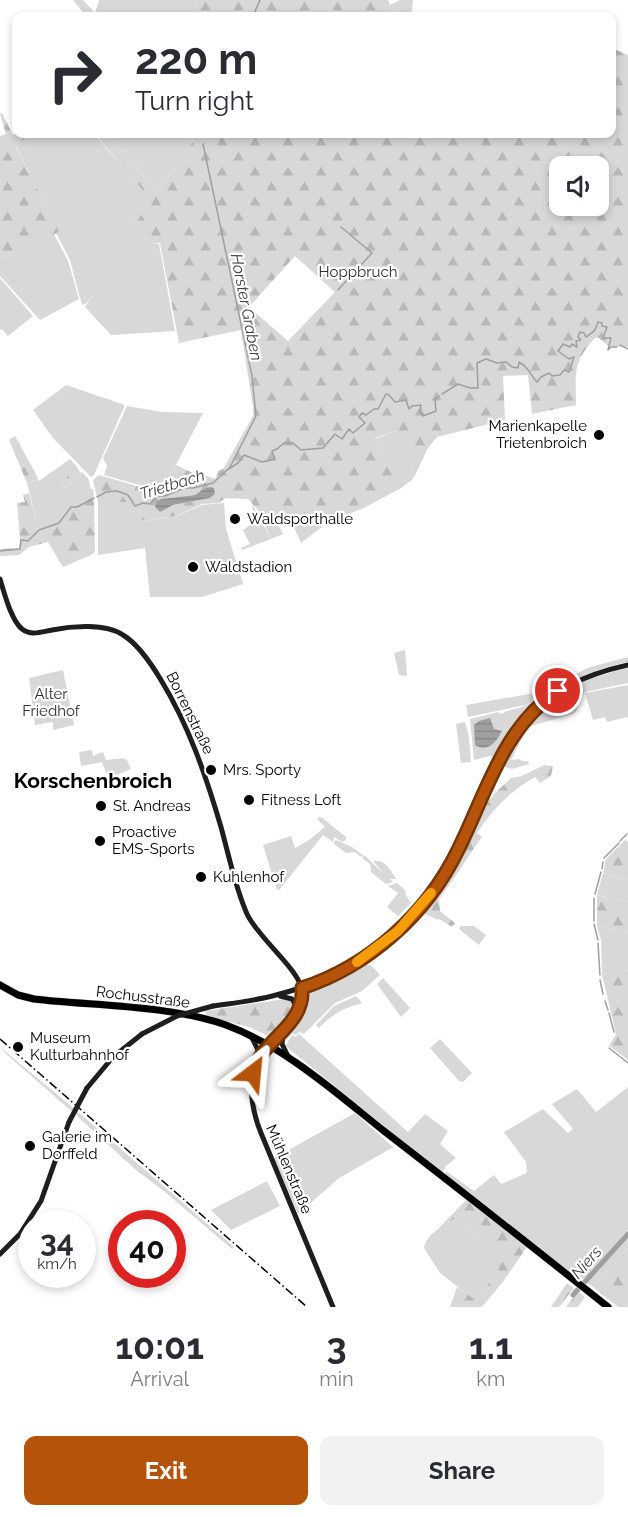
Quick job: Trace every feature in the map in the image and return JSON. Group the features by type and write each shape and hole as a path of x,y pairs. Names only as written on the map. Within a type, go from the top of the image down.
{"main road":[{"name":"Borrenstraße","path":"0,579 15,620 23,630 34,633 76,626 101,628 120,633 136,647 162,681 190,734 208,782 247,913 259,934 297,976 300,988"},
{"path":"0,1254 31,1218 45,1194 69,1122 87,1088 113,1057 142,1034 177,1016 300,988 350,967 380,946 425,902 453,860 505,749 530,713 549,697 570,684 591,675 628,665"},
{"path":"259,1056 283,1032 296,1014 301,1001 300,988 289,967"},
{"path":"297,976 306,981 320,981"},
{"name":"Rochusstraße","path":"0,985 33,999 189,1016 225,1025 251,1036 293,1062 608,1307"},
{"path":"277,995 292,999 296,1014"},
{"path":"283,1032 284,1048 293,1062"},
{"path":"251,1036 259,1056"},
{"name":"Mühlenstraße","path":"259,1056 253,1077 253,1105 257,1124 333,1307"}],"green space":[{"path":"73,0 83,0 94,12 83,12"},
{"path":"99,0 196,0 194,12 95,12"},
{"path":"196,0 388,0 393,12 194,12"},
{"path":"400,0 413,0 412,12 393,12 390,5"},
{"name":"Hoppbruch","path":"616,50 628,55 628,347 608,346 599,338 595,338 582,355 577,369 576,405 532,414 528,375 503,376 505,420 437,437 428,448 415,475 395,431 375,438 401,488 362,509 331,520 301,543 291,521 279,526 283,534 271,539 257,509 248,499 226,498 218,503 202,504 176,516 142,521 142,502 98,502 93,480 99,475 154,491 164,488 176,465 197,475 198,473 215,479 254,414 241,330 179,343 160,243 151,244 133,227 151,200 98,138 111,138 157,192 193,141 190,138 616,138","holes":["295,256 335,292 288,341 249,307","205,488 214,488 215,494 210,498 173,505 160,512 157,501 161,499 195,495"]},
{"path":"2,113 12,133 12,138 25,138 16,147 59,232 0,259 0,136 6,134 0,114"},
{"path":"25,138 98,138 152,200 133,227 151,244 159,244 175,331 111,335 85,307 98,288 87,303 82,305 70,260 16,146"},
{"path":"111,138 190,138 193,141 157,192"},
{"path":"54,234 68,261 79,299 40,320 0,276 0,259"},
{"path":"0,278 33,316 8,336 2,329 0,330"},
{"path":"66,385 125,405 94,475 91,477 53,438 33,410"},
{"path":"127,406 163,412 203,413 165,486 154,489 104,475 107,466 103,458"},
{"path":"395,431 415,475 401,488 375,439"},
{"path":"15,436 38,479 27,483 9,440"},
{"path":"70,459 78,468 61,483 66,488 82,472 88,478 94,497 73,505 52,525 39,530 27,483 38,479 39,481"},
{"path":"77,468 81,473 66,488 61,483"},
{"path":"29,493 39,530 52,525 73,505 94,497 95,552 63,567 48,542 29,547 19,555 0,556 0,549 19,548 17,503 25,502 23,495"},
{"name":"Waldstadion","path":"98,502 142,502 143,521 177,516 202,505 224,503 226,529 243,584 202,597 150,597 145,548 98,555"},
{"path":"252,504 271,539 242,550 241,548 250,544 243,530 254,522"},
{"path":"405,650 407,676 399,675 394,653"},
{"path":"628,657 628,662 573,680 549,695 527,714 492,757 474,760 470,719 498,712 501,714 532,702 468,717 466,705 546,691 587,668"},
{"path":"628,668 628,683 585,692 575,713 528,727 511,760 520,759 528,761 529,764 512,769 502,766 505,753 529,718 550,699 574,685"},
{"name":"Alter Friedhof","path":"63,670 74,725 53,730 53,722 35,725 29,678"},
{"path":"628,685 628,720 627,717 607,722 605,717 593,720 585,693"},
{"path":"465,722 471,762 461,763 456,724"},
{"path":"92,750 93,756 103,752 106,760 123,758 127,760 131,769 116,775 106,773 102,762 81,766 79,752"},
{"path":"544,765 553,766 551,776 540,783 535,777 518,788 496,808 477,833 482,837 439,899 440,911 455,923 452,927 424,913 423,909 444,881 480,813 494,794 511,778 522,776"},
{"path":"321,817 346,837 346,840 342,842 334,837 333,842 323,835 277,890 263,845 291,836 295,848 325,827 317,818"},
{"path":"336,840 363,855 361,857 355,852 346,853 333,843"},
{"path":"625,840 628,842 628,880 603,873 606,859"},
{"path":"364,855 384,874 373,861 384,863 396,879 390,879 393,882 386,884 371,872 370,864 362,858"},
{"path":"603,873 628,880 628,902 597,895"},
{"path":"397,883 405,890 411,903 398,916 387,907 398,893 388,886"},
{"path":"597,895 628,902 628,932 597,926"},
{"path":"461,926 474,926 486,935 479,945 459,929"},
{"path":"597,926 628,932 628,970 602,974 601,940"},
{"path":"363,963 372,966 380,975 362,991 335,1003 304,1034 292,1033 284,1043 285,1037 299,1019 310,993"},
{"path":"628,970 628,1060 609,1046 616,1034 602,974"},
{"path":"383,978 410,1008 401,1017 377,984"},
{"path":"356,996 362,1003 339,1012 319,1028 316,1025 334,1006"},
{"path":"285,999 292,1002 293,1012 278,1030 268,1036 249,1027 207,1016 205,1011"},
{"path":"299,1034 408,1132 425,1114 448,1131 440,1144 456,1158 446,1166 443,1172 439,1171 288,1048 286,1045 292,1035 296,1037"},
{"path":"440,1039 472,1073 463,1082 459,1081 430,1048"},
{"path":"0,1047 77,1111 76,1115 5,1053"},
{"path":"628,1087 628,1230 584,1280 577,1274 574,1277 446,1177 446,1171 474,1191 494,1175 501,1184 527,1173 526,1162 504,1132 543,1109 568,1133 573,1129 552,1104 577,1089 596,1112"},
{"path":"77,1111 234,1247 232,1249 136,1170 76,1115"},
{"path":"355,1113 394,1148 339,1178 298,1214 274,1158"},
{"path":"267,1181 280,1206 231,1230 211,1210"},
{"path":"467,1199 527,1247 482,1307 450,1307 457,1287 477,1301 499,1268 488,1259 499,1252 454,1219 438,1229"},
{"path":"454,1219 499,1252 499,1268 477,1302 440,1273 424,1248 431,1235"},
{"path":"628,1236 628,1248 593,1287 586,1282"},
{"path":"628,1248 628,1307 618,1307 593,1287"},
{"path":"567,1283 574,1288 559,1307 551,1307"},
{"path":"578,1291 585,1297 578,1307 566,1307"}],"shaded area":[{"path":"211,487 214,488 215,494 210,498 173,505 160,512 155,507 157,501 161,499 195,495"},
{"path":"490,718 494,729 502,731 488,747 475,745 474,725"}],"waterway":[{"name":"Horster Graben","path":"255,12 260,0"},
{"name":"Horster Graben","path":"203,144 252,376 256,416 229,469"},
{"path":"338,290 372,253 341,227"},
{"name":"Trietbach","path":"442,394 458,384 478,388 477,363 486,359 497,363 506,362 518,368 519,362 528,369 537,382 549,373 552,376 560,375 564,370 569,372 574,357 569,359 558,351 563,344 570,347 572,344 577,347 576,341 581,340 578,337 580,332 586,337 594,331 598,322 607,327 603,338 611,338 608,350 611,347 617,347"},
{"name":"Trietbach","path":"620,345 628,349"},
{"name":"Trietbach","path":"97,497 106,492 117,491 128,495 135,506 143,503 150,504 157,496 165,496 184,488 213,483 238,463 244,455 262,462 275,459 272,451 284,443 293,443 301,450 323,448 335,434 342,439 349,429 353,433 365,423 359,417 362,413 366,415 378,409 386,394 395,402 406,400 409,409 412,406 421,405 420,412 423,416 436,411 435,399 439,396"},
{"name":"Trietbach","path":"0,551 20,549 21,540 28,541 39,530 59,523 71,507 77,507 94,498"},
{"path":"620,841 627,834"},
{"path":"604,858 619,843"},
{"path":"602,869 603,862"},
{"path":"595,894 601,872"},
{"path":"594,898 594,921"},
{"path":"594,924 598,940"},
{"path":"598,943 600,975"},
{"path":"600,980 603,994"},
{"path":"605,1001 608,1010"},
{"path":"609,1013 614,1032"},
{"path":"609,1048 628,1063"},
{"name":"Niers","path":"573,1295 628,1234"}],"railway":[{"path":"0,1039 307,1307"}],"slow traffic":[{"path":"357,962 398,931 431,893"}],"place":[{"name":"Marienkapelle Trietenbroich","path":"599,435"},
{"name":"Waldsporthalle","path":"235,519"},
{"name":"Waldstadion","path":"193,567"},
{"name":"Mrs. Sporty","path":"211,770"},
{"name":"Fitness Loft","path":"249,800"},
{"name":"St. Andreas","path":"101,806"},
{"name":"Proactive EMS-Sports","path":"100,841"},
{"name":"Kuhlenhof","path":"201,877"},
{"name":"Museum Kulturbahnhof","path":"18,1047"},
{"name":"Galerie im Dorffeld","path":"30,1146"}],"district":[{"name":"Korschenbroich","path":"93,781"}],"route":[{"path":"253,1073 259,1056 294,1018 300,1005 302,988 330,977 365,957 398,931 425,902 453,860 509,741 530,713 558,691"}]}
